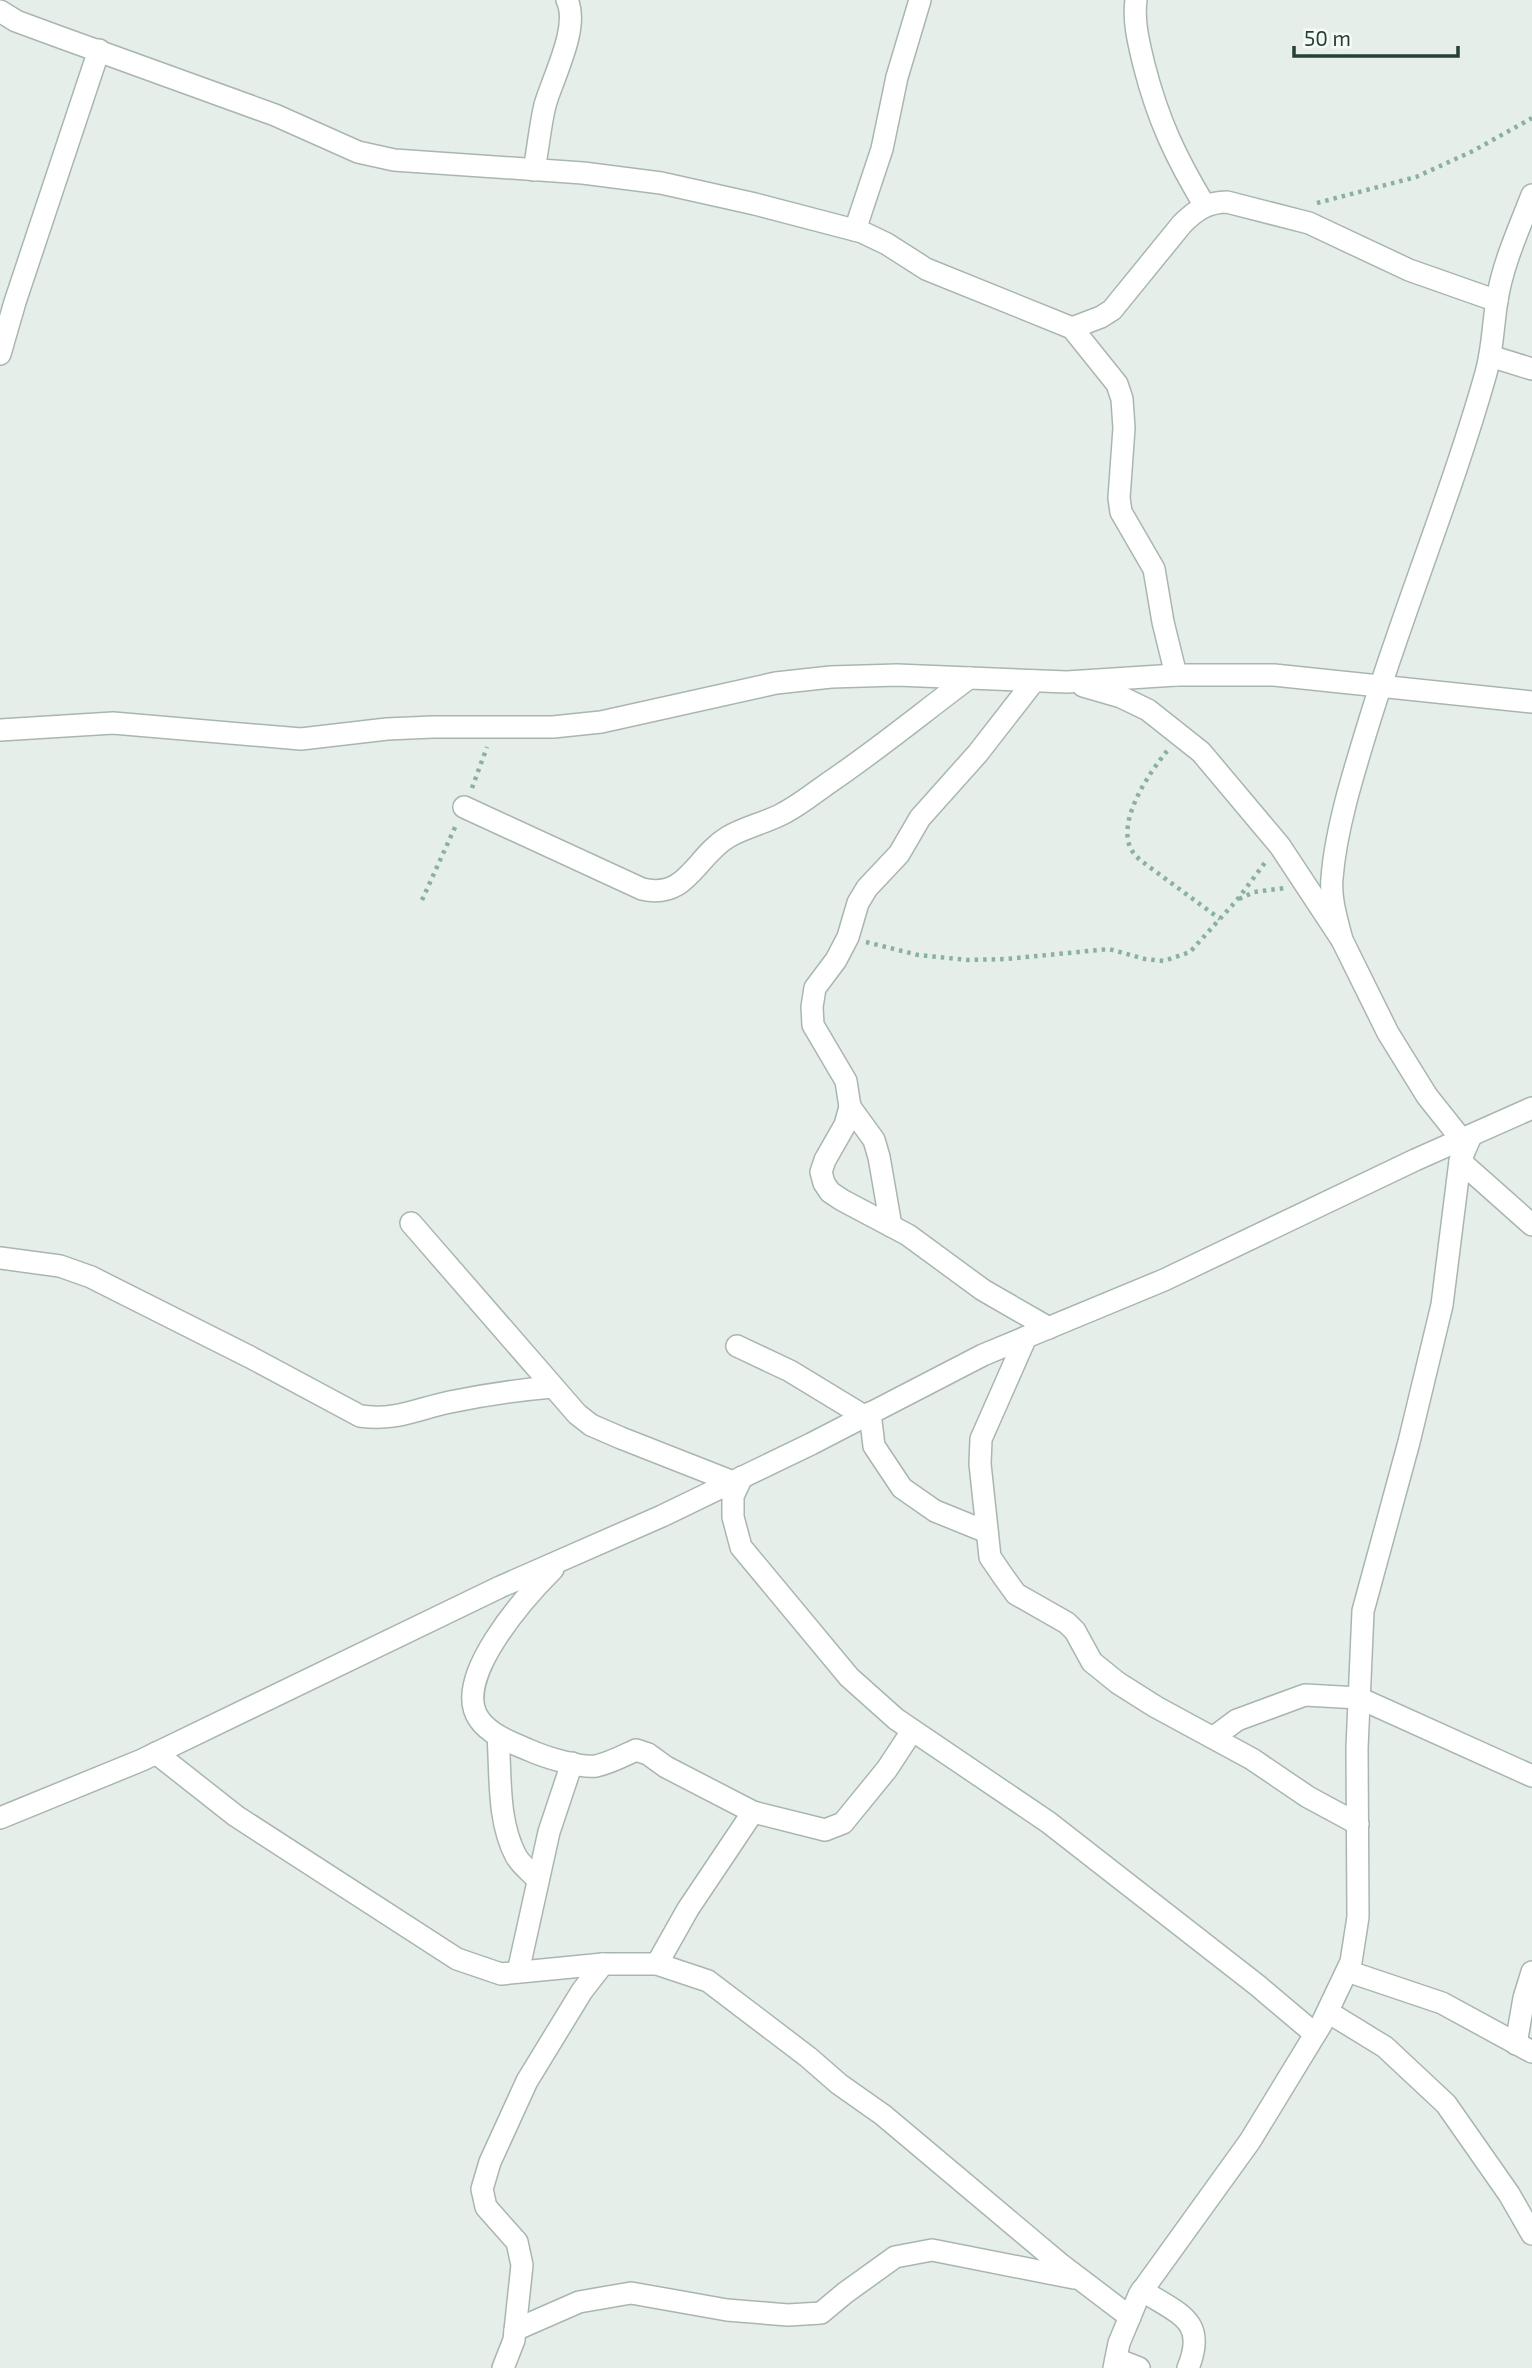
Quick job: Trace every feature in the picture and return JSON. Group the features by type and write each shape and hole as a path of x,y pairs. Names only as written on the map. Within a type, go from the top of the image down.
{"street":[{"path":"534,170 545,107 567,40 571,17 567,0"},
{"path":"855,230 882,149 897,77 920,0"},
{"path":"1136,0 1138,41 1154,102 1180,166 1205,206"},
{"path":"0,11 16,21 275,115 358,152 394,160 583,173 661,184 755,204 855,230 887,244 926,269 1072,328 1117,384 1122,399 1124,428 1119,498 1121,512 1154,569 1176,675"},
{"path":"0,354 7,300 99,50"},
{"path":"1342,940 1333,904 1332,879 1352,778 1490,356 1504,266 1532,195"},
{"path":"1072,328 1112,310 1182,224 1194,212 1216,202 1227,202 1308,223 1409,270 1497,300"},
{"path":"1490,356 1532,369"},
{"path":"0,730 113,723 301,739 387,729 553,727 601,722 776,683 831,677 897,675 1067,682 1176,675 1274,675 1532,702"},
{"path":"464,807 642,889 667,891 678,886 726,838 781,814 809,797 850,769 969,677"},
{"path":"1034,681 978,753 920,818 899,854 867,888 858,903 848,937 816,988 812,1007 813,1025 846,1081 850,1107 845,1125 821,1172 830,1192 908,1236 983,1290 1049,1328"},
{"path":"1067,682 1121,697 1148,710 1201,751 1280,846 1342,940 1388,1033 1427,1096 1464,1146 1532,1225"},
{"path":"850,1107 874,1140 891,1226"},
{"path":"0,1818 156,1753 500,1587 662,1516 983,1355 1164,1280 1415,1160 1464,1146 1532,1108"},
{"path":"1139,2368 1115,2363 1119,2343 1142,2290 1250,2141 1328,2012 1351,1962 1358,1917 1359,1698 1363,1611 1409,1442 1442,1305 1464,1146"},
{"path":"411,1223 552,1387 591,1425 738,1479"},
{"path":"0,1258 60,1266 91,1277 360,1416 379,1419 409,1415 434,1406 495,1392 552,1387"},
{"path":"1026,1337 981,1439 980,1464 990,1557 1016,1594 1067,1623 1093,1662 1118,1683 1156,1707 1252,1759 1308,1797 1358,1824"},
{"path":"737,1346 790,1371 867,1415 874,1446 902,1488 935,1511 987,1532"},
{"path":"738,1479 733,1496 733,1517 741,1547 849,1677 912,1731 1048,1822 1247,1977 1315,2035"},
{"path":"564,1559 528,1594 480,1664 473,1696 478,1718 498,1736 534,1752 594,1766 636,1750 753,1812 825,1830 843,1823 887,1769 912,1731"},
{"path":"1214,1737 1246,1716 1306,1695 1359,1698 1532,1776"},
{"path":"498,1736 506,1835 517,1858 538,1880"},
{"path":"156,1753 236,1816 457,1959 501,1974 603,1964 657,1964 708,1981 765,2023 839,2084 883,2115 1080,2279 1130,2317"},
{"path":"518,1972 549,1832 572,1763"},
{"path":"657,1964 688,1909 753,1812"},
{"path":"503,2368 514,2340 522,2265 517,2242 486,2207 482,2189 490,2162 527,2081 582,1991 603,1964"},
{"path":"1347,1971 1443,2003 1524,2048 1524,1998 1532,1972"},
{"path":"1328,2012 1385,2047 1446,2104 1509,2194 1532,2234"},
{"path":"515,2330 579,2302 631,2293 727,2310 788,2315 821,2314 895,2257 932,2250 1080,2279"},
{"path":"1142,2290 1184,2318 1194,2329 1195,2343 1188,2368"}],"path":[{"path":"1310,205 1416,177 1473,151 1532,118"},
{"path":"1180,736 1146,778 1129,820 1127,838 1130,849 1140,860 1220,919"},
{"path":"848,937 918,955 968,960 1109,949 1164,961 1190,952 1237,900 1280,846"},
{"path":"1237,900 1254,892 1307,887"}]}
